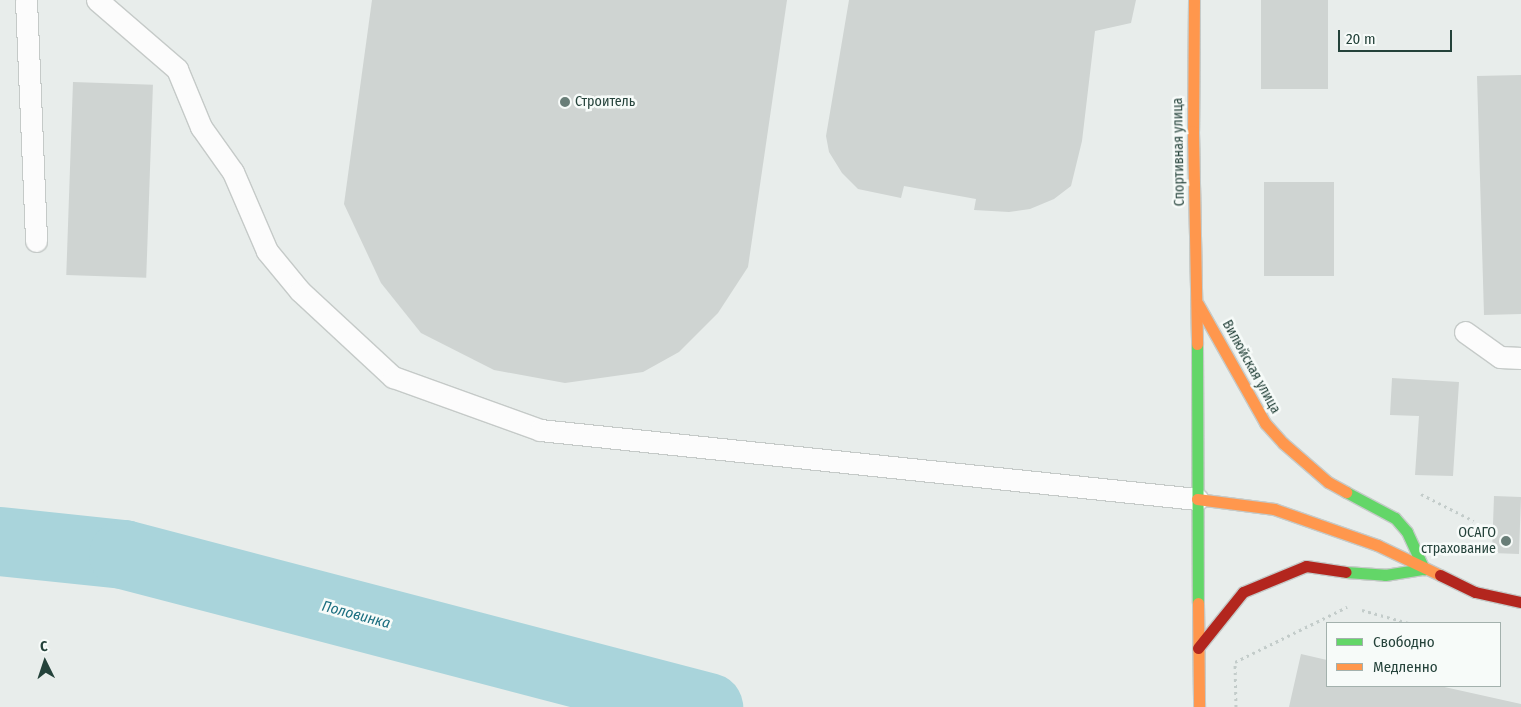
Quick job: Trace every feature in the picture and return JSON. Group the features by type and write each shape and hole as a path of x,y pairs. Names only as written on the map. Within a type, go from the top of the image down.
{"street":[{"name":"Спортивная улица","path":"1194,0 1193,141 1198,303 1196,499 1199,707"},
{"name":"Вилюйская улица","path":"1198,303 1265,423 1283,442 1328,482 1395,518 1407,532 1424,570"},
{"path":"1196,499 1274,509 1377,545 1424,570 1475,592 1521,602"},
{"path":"1198,648 1243,592 1306,566 1371,574 1424,570"}],"lane":[{"path":"26,0 36,241"},
{"path":"96,0 178,69 201,127 233,172 267,251 300,291 393,377 540,430 1196,499"},
{"path":"1465,332 1500,357 1521,358"}],"path":[{"path":"1236,707 1235,662 1349,606"},
{"path":"1358,608 1406,622"}],"building":[{"name":"Строитель","path":"372,0 787,0 748,267 718,313 679,352 643,372 565,383 494,370 421,333 381,283 344,204"},
{"path":"849,0 1136,0 1131,23 1095,31 1082,141 1071,186 1054,199 1030,209 1009,212 974,210 976,199 904,186 901,198 858,189 842,173 829,152 826,136"},
{"path":"1261,0 1328,0 1328,89 1261,89"},
{"path":"1521,75 1521,314 1484,315 1477,76"},
{"path":"73,82 153,85 146,278 66,275"},
{"path":"1264,182 1334,182 1334,276 1264,276"},
{"path":"1392,378 1459,382 1453,476 1415,475 1419,416 1390,415"},
{"path":"1494,496 1521,497 1519,554 1492,553"},
{"path":"1301,654 1326,660 1326,687 1444,687 1521,704 1521,707 1289,707"}],"waterway":[{"name":"Половинка","path":"0,541 123,554 708,707"}],"traffic: fast":[{"path":"1197,344 1198,603"},
{"path":"1346,492 1395,518 1407,532 1424,569"},
{"path":"1346,572 1385,575 1424,569"}],"traffic: slow":[{"path":"1194,0 1193,131 1197,344"},
{"path":"1198,304 1265,423 1283,443 1328,482 1346,492"},
{"path":"1197,499 1274,509 1377,545 1440,575"},
{"path":"1198,603 1199,707"}],"traffic: jam":[{"path":"1198,648 1243,592 1306,566 1346,572"},
{"path":"1440,575 1475,592 1521,602"}],"place":[{"name":"Строитель","path":"565,102"},
{"name":"ОСАГО страхование","path":"1506,541"}]}
